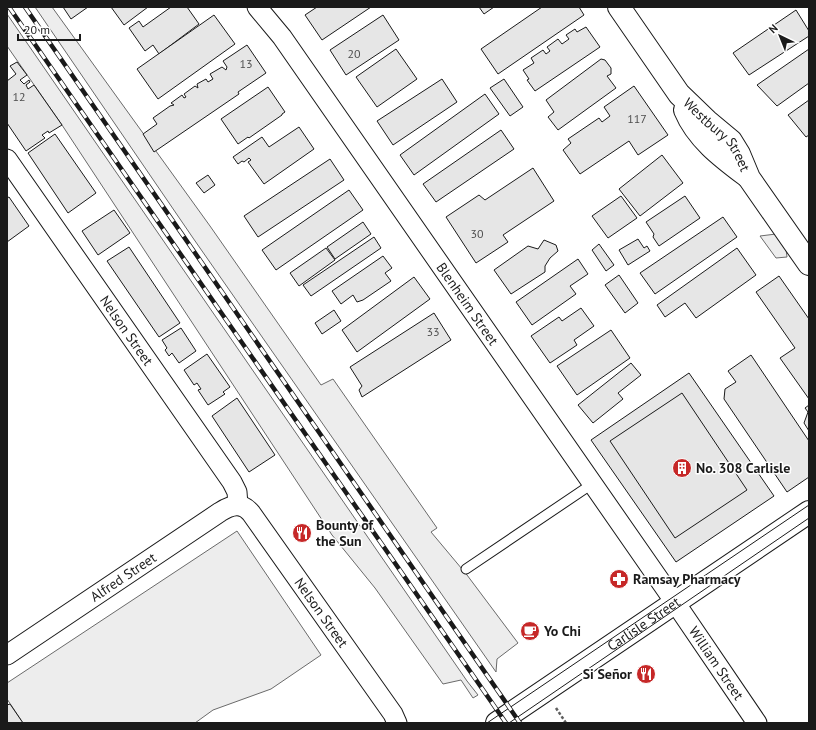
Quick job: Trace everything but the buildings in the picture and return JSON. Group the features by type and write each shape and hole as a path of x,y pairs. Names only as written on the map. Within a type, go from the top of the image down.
{"main road":[{"name":"Westbury Street","path":"619,7 679,94 707,121 731,141 739,154 749,178 809,264"},
{"name":"Carlisle Street","path":"497,723 809,512"}],"street":[{"name":"Blenheim Street","path":"257,7 286,44 675,603"},
{"name":"Nelson Street","path":"7,160 232,482 237,492 240,505 251,513 393,714 397,723"},
{"name":"Alfred Street","path":"7,655 220,512 231,506 240,505"},
{"name":"William Street","path":"675,603 755,722"}],"lane":[{"path":"466,569 592,484"}],"shaded area":[{"path":"35,7 52,7 210,226 321,385 333,379 437,528 431,532 467,575 518,643 497,659 496,672 193,238"},
{"path":"7,14 478,695 473,698 461,680 443,684 375,588 332,535 62,125 7,46"},
{"path":"776,234 786,249 787,257 776,258 760,236"},
{"path":"237,531 321,655 271,689 213,710 195,723 23,723 7,699 7,683"}],"tram line":[{"path":"487,723 809,505"},
{"path":"509,723 809,518"}],"railway":[{"path":"9,7 506,723"},
{"path":"25,7 520,723"}],"place":[{"name":"No. 308 Carlisle","path":"682,468"},
{"name":"Bounty of the Sun","path":"302,533"},
{"name":"Ramsay Pharmacy","path":"619,579"},
{"name":"Yo Chi","path":"530,631"},
{"name":"Si Señor","path":"646,674"}]}
